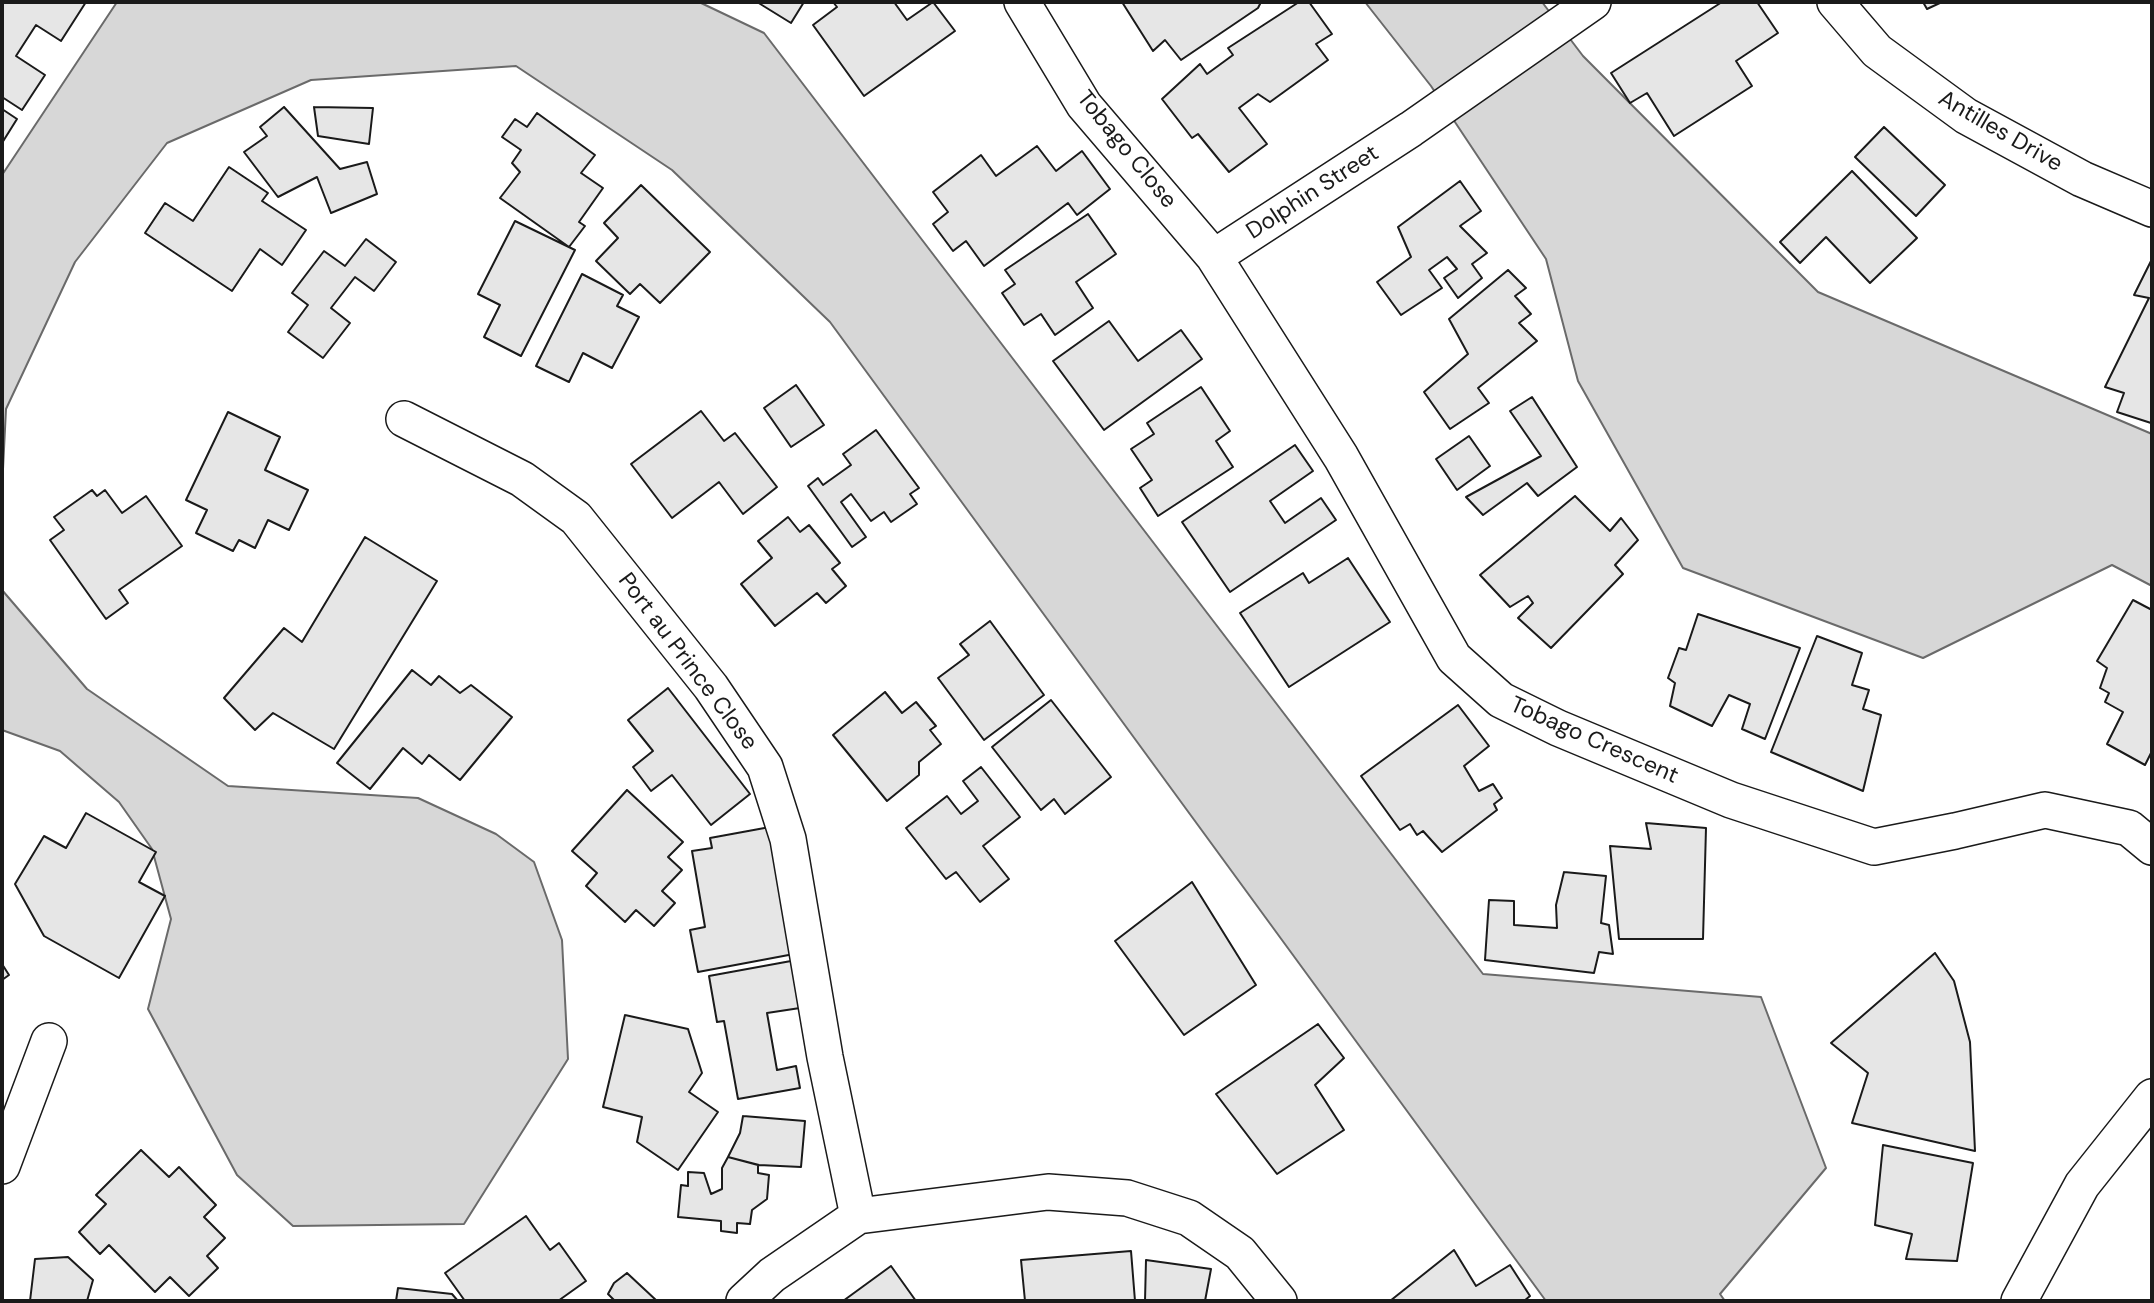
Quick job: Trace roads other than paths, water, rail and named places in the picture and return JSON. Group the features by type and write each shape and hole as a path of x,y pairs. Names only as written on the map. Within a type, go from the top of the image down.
{"street":[{"name":"Tobago Close","path":"1023,2 1084,105 1214,257"},
{"name":"Antilles Drive","path":"1835,2 1877,51 1966,116 2082,178 2152,209"},
{"name":"Dolphin Street","path":"1214,257 1411,129 1584,8"},
{"name":"Tobago Crescent","path":"1214,257 1341,457 1454,659 1501,700 1559,728 1731,800 1874,847 2045,810 2129,828 2152,848"},
{"name":"Port au Prince Close","path":"404,419 522,479 576,518 711,687 765,767 788,839 825,1057 858,1216"},
{"path":"2,1166 49,1041"},
{"path":"2020,1301 2082,1185 2152,1097"},
{"path":"744,1301 772,1275 858,1216 1048,1192 1127,1198 1189,1218 1240,1253 1279,1301"}]}
